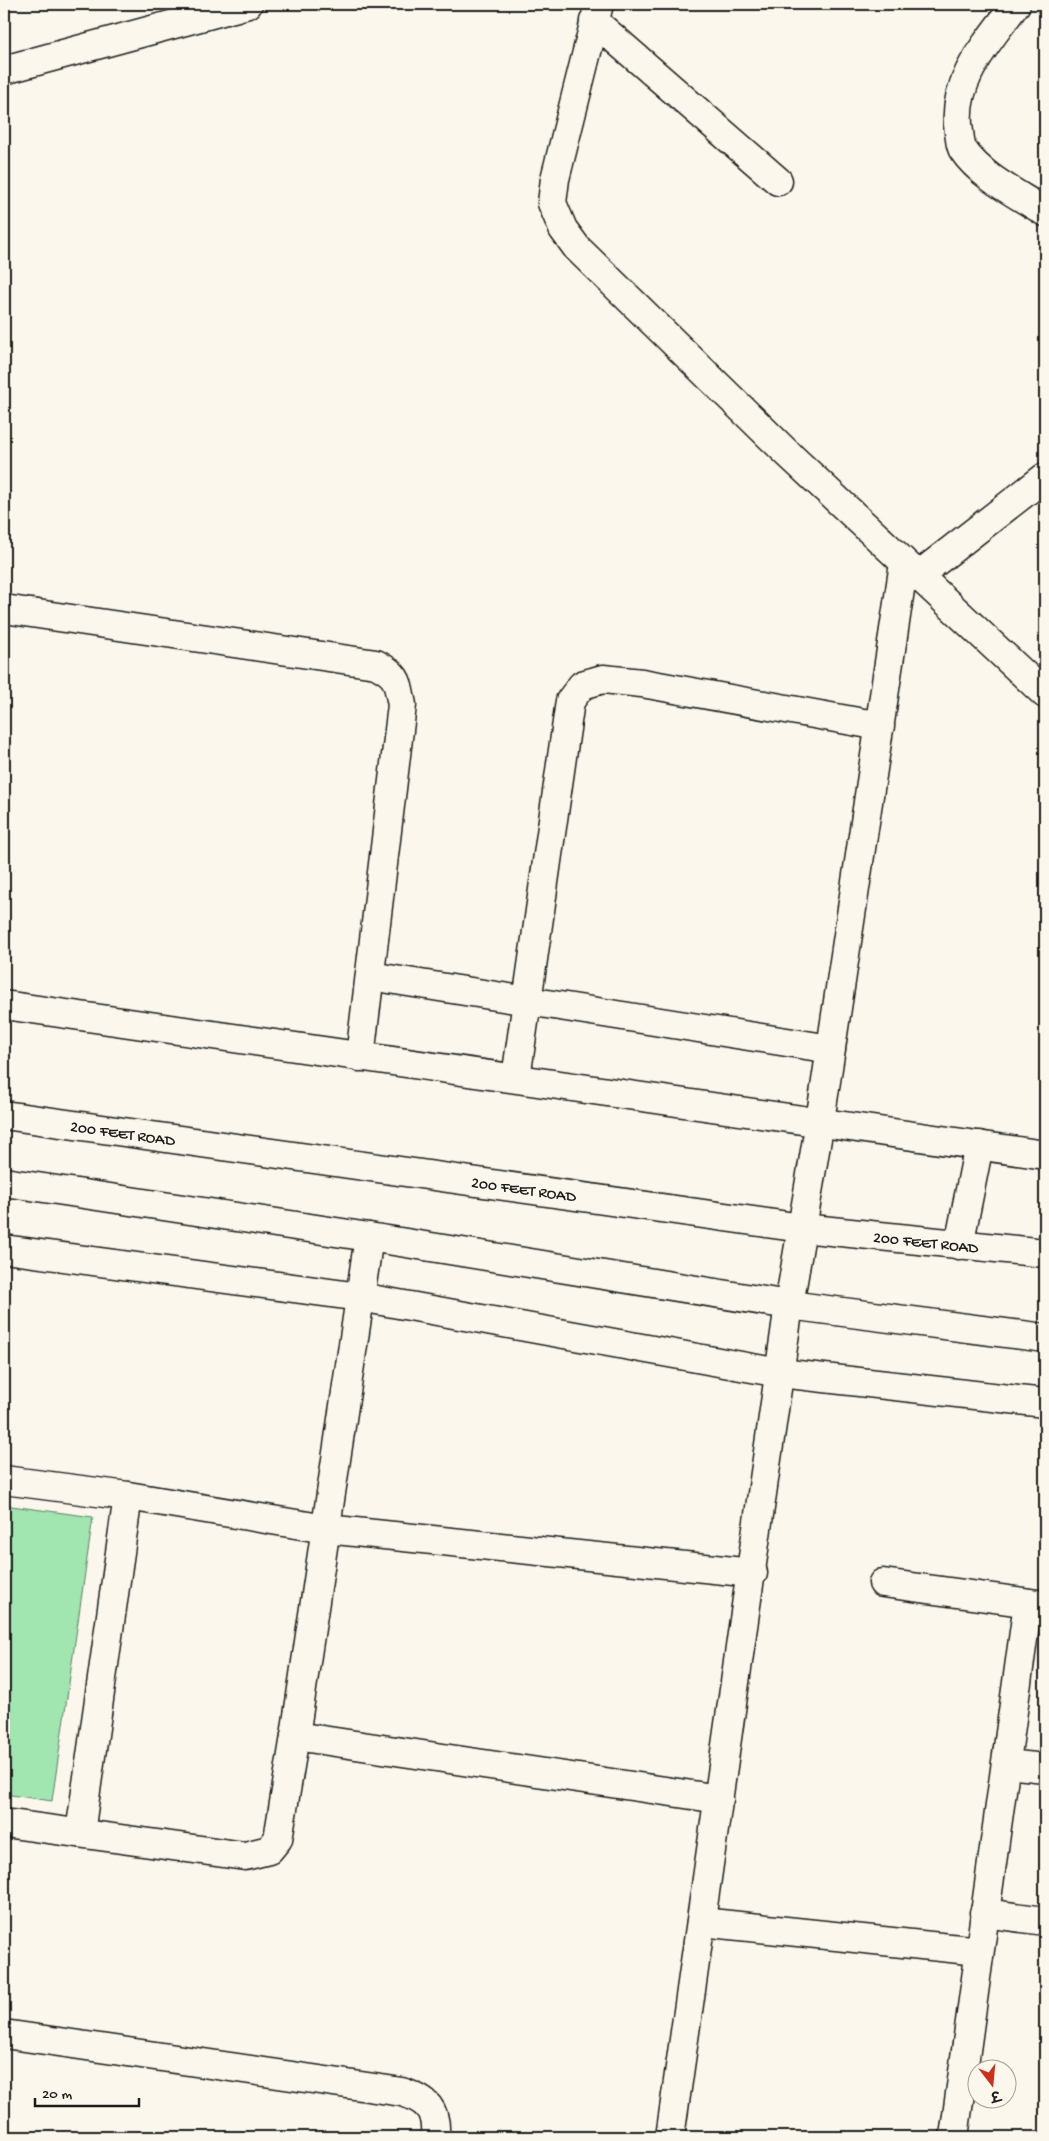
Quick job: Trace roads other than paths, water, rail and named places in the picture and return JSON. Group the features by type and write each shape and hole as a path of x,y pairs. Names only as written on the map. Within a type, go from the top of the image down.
{"street":[{"path":"4,70 217,8 248,4"},
{"path":"1016,4 971,65 961,90 956,117 962,149 985,173 1045,212"},
{"path":"778,182 597,12 555,179 552,203 563,229 577,248 1045,694"},
{"path":"670,2137 718,1799 753,1573 789,1305 820,1121 880,726 912,569 1045,477"},
{"path":"4,609 376,664 392,672 397,683 402,705 360,1057"},
{"path":"516,1078 570,701 582,685 603,679 642,683 880,726"},
{"path":"370,976 831,1049"},
{"path":"4,1005 820,1121 1045,1155"},
{"name":"200 FEET ROAD","path":"4,1115 802,1228 1045,1254"},
{"path":"959,1244 979,1145"},
{"path":"4,1182 369,1236 789,1305 1045,1338"},
{"path":"4,1823 244,1856 269,1850 278,1839 296,1736 369,1236"},
{"path":"4,1249 360,1297 780,1373 1045,1403"},
{"path":"4,1480 128,1496 326,1529 753,1573"},
{"path":"80,1833 128,1496"},
{"path":"883,1583 1037,1604 1007,1764 984,1913 954,2137"},
{"path":"296,1736 718,1799"},
{"path":"1007,1764 1045,1768"},
{"path":"984,1913 1045,1921"},
{"path":"701,1922 979,1950"},
{"path":"4,2034 402,2092 420,2097 432,2109 435,2137"}]}
